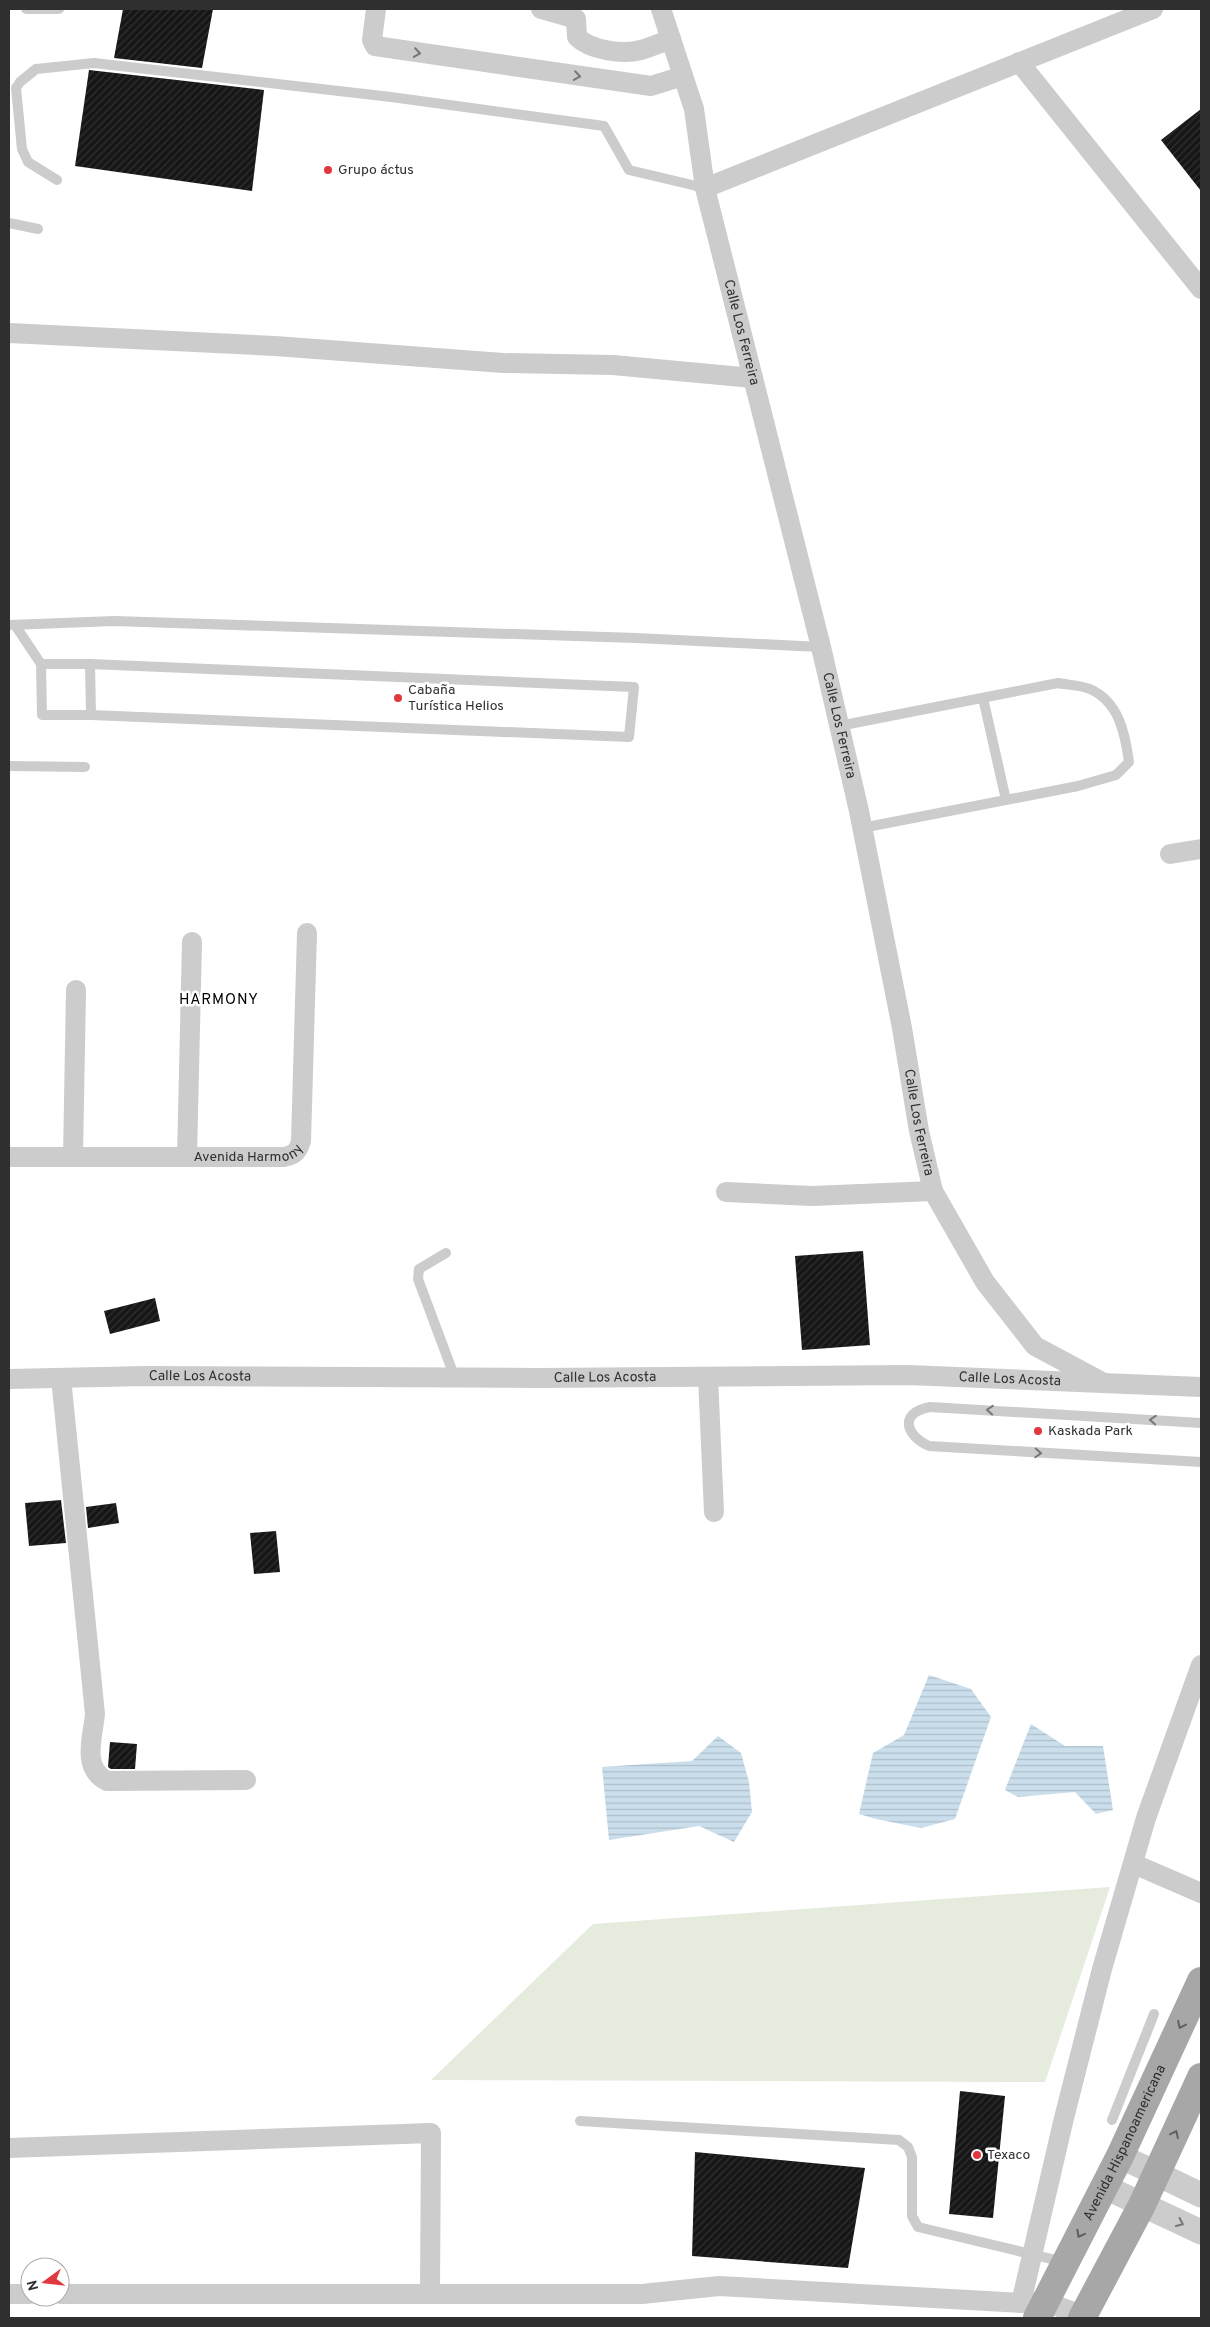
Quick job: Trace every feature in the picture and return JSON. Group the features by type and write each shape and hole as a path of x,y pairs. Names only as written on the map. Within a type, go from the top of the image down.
{"main road":[{"name":"Avenida Hispanoamericana","path":"1035,2308 1065,2262 1120,2156 1151,2059 1201,1981"},
{"path":"1083,2317 1142,2205 1201,2077"}],"street":[{"path":"376,9 372,40 375,46 651,86 683,76"},
{"path":"541,9 576,19 577,37 584,44 615,51 639,50 671,39"},
{"name":"Calle Los Ferreira","path":"661,9 694,109 705,188 821,647 862,828 902,1028 919,1131 933,1191 985,1282 1035,1346 1104,1383"},
{"path":"705,188 1153,9"},
{"path":"1019,62 1201,289"},
{"path":"9,333 276,346 503,363 613,365 753,378"},
{"path":"1170,854 1201,848"},
{"name":"Avenida Harmony","path":"9,1157 284,1157 293,1155 299,1150 302,1132 307,933"},
{"path":"187,1157 192,942"},
{"path":"73,1157 76,990"},
{"path":"726,1192 812,1196 933,1191"},
{"name":"Calle Los Acosta","path":"9,1379 146,1376 455,1378 908,1374 1201,1387"},
{"path":"708,1377 714,1512"},
{"path":"61,1378 95,1714 90,1759 93,1769 99,1777 108,1781 246,1780"},
{"path":"1035,2308 1031,2254 1100,1978 1146,1818 1201,1665"},
{"path":"1134,1864 1201,1893"},
{"path":"9,2148 430,2133 430,2294"},
{"path":"1120,2156 1201,2195"},
{"path":"1104,2187 1201,2232"},
{"path":"70,2294 642,2294 719,2286 1035,2308 1083,2317"}],"lane":[{"path":"26,9 59,9"},
{"path":"57,180 28,162 22,149 13,98 16,88 20,82 36,69 94,63 391,97 604,126 629,170 705,188"},
{"path":"9,223 38,229"},
{"path":"12,625 114,621 636,638 821,647"},
{"path":"12,625 41,664 42,715 91,715 629,737 634,687 90,664 41,664"},
{"path":"90,664 91,715"},
{"path":"839,726 1058,683 1089,689 1113,706 1125,735 1129,762 1116,776 1078,786 862,828"},
{"path":"983,698 1006,800"},
{"path":"9,766 85,767"},
{"path":"446,1253 419,1269 418,1279 455,1378"},
{"path":"1201,1424 930,1407 918,1409 911,1415 908,1425 911,1433 918,1441 929,1446 1201,1462"},
{"path":"1112,2120 1151,2059 1154,2014"},
{"path":"580,2121 899,2140 908,2147 912,2157 912,2216 918,2227 1065,2262"}],"green space":[{"path":"1110,1887 1045,2082 431,2080 593,1924"}],"water":[{"path":"929,1675 971,1689 991,1717 955,1819 921,1828 859,1814 873,1753 904,1735"},
{"path":"1031,1724 1065,1746 1103,1746 1113,1810 1096,1814 1075,1792 1018,1797 1005,1790"},
{"path":"718,1736 741,1753 749,1782 752,1812 734,1842 699,1826 609,1840 602,1767 692,1761"}],"building":[{"path":"123,9 213,9 202,68 114,58"},
{"path":"89,70 264,90 252,191 75,166"},
{"path":"1201,109 1201,191 1161,140"},
{"path":"863,1251 870,1345 802,1350 795,1256"},
{"path":"155,1298 160,1321 110,1334 104,1311"},
{"path":"61,1500 66,1543 29,1546 25,1503"},
{"path":"116,1503 119,1523 88,1528 86,1507"},
{"path":"276,1531 280,1572 254,1574 250,1533"},
{"path":"110,1742 137,1744 135,1769 111,1769 108,1767"},
{"name":"Texaco","path":"960,2091 1005,2096 993,2218 949,2214"},
{"path":"695,2152 865,2168 848,2268 692,2256"}],"place":[{"name":"Grupo áctus","path":"328,170"},
{"name":"Cabaña Turística Helios","path":"398,698"},
{"name":"Kaskada Park","path":"1038,1431"},
{"name":"Texaco","path":"977,2155"}],"district":[{"name":"HARMONY","path":"219,1000"}]}
